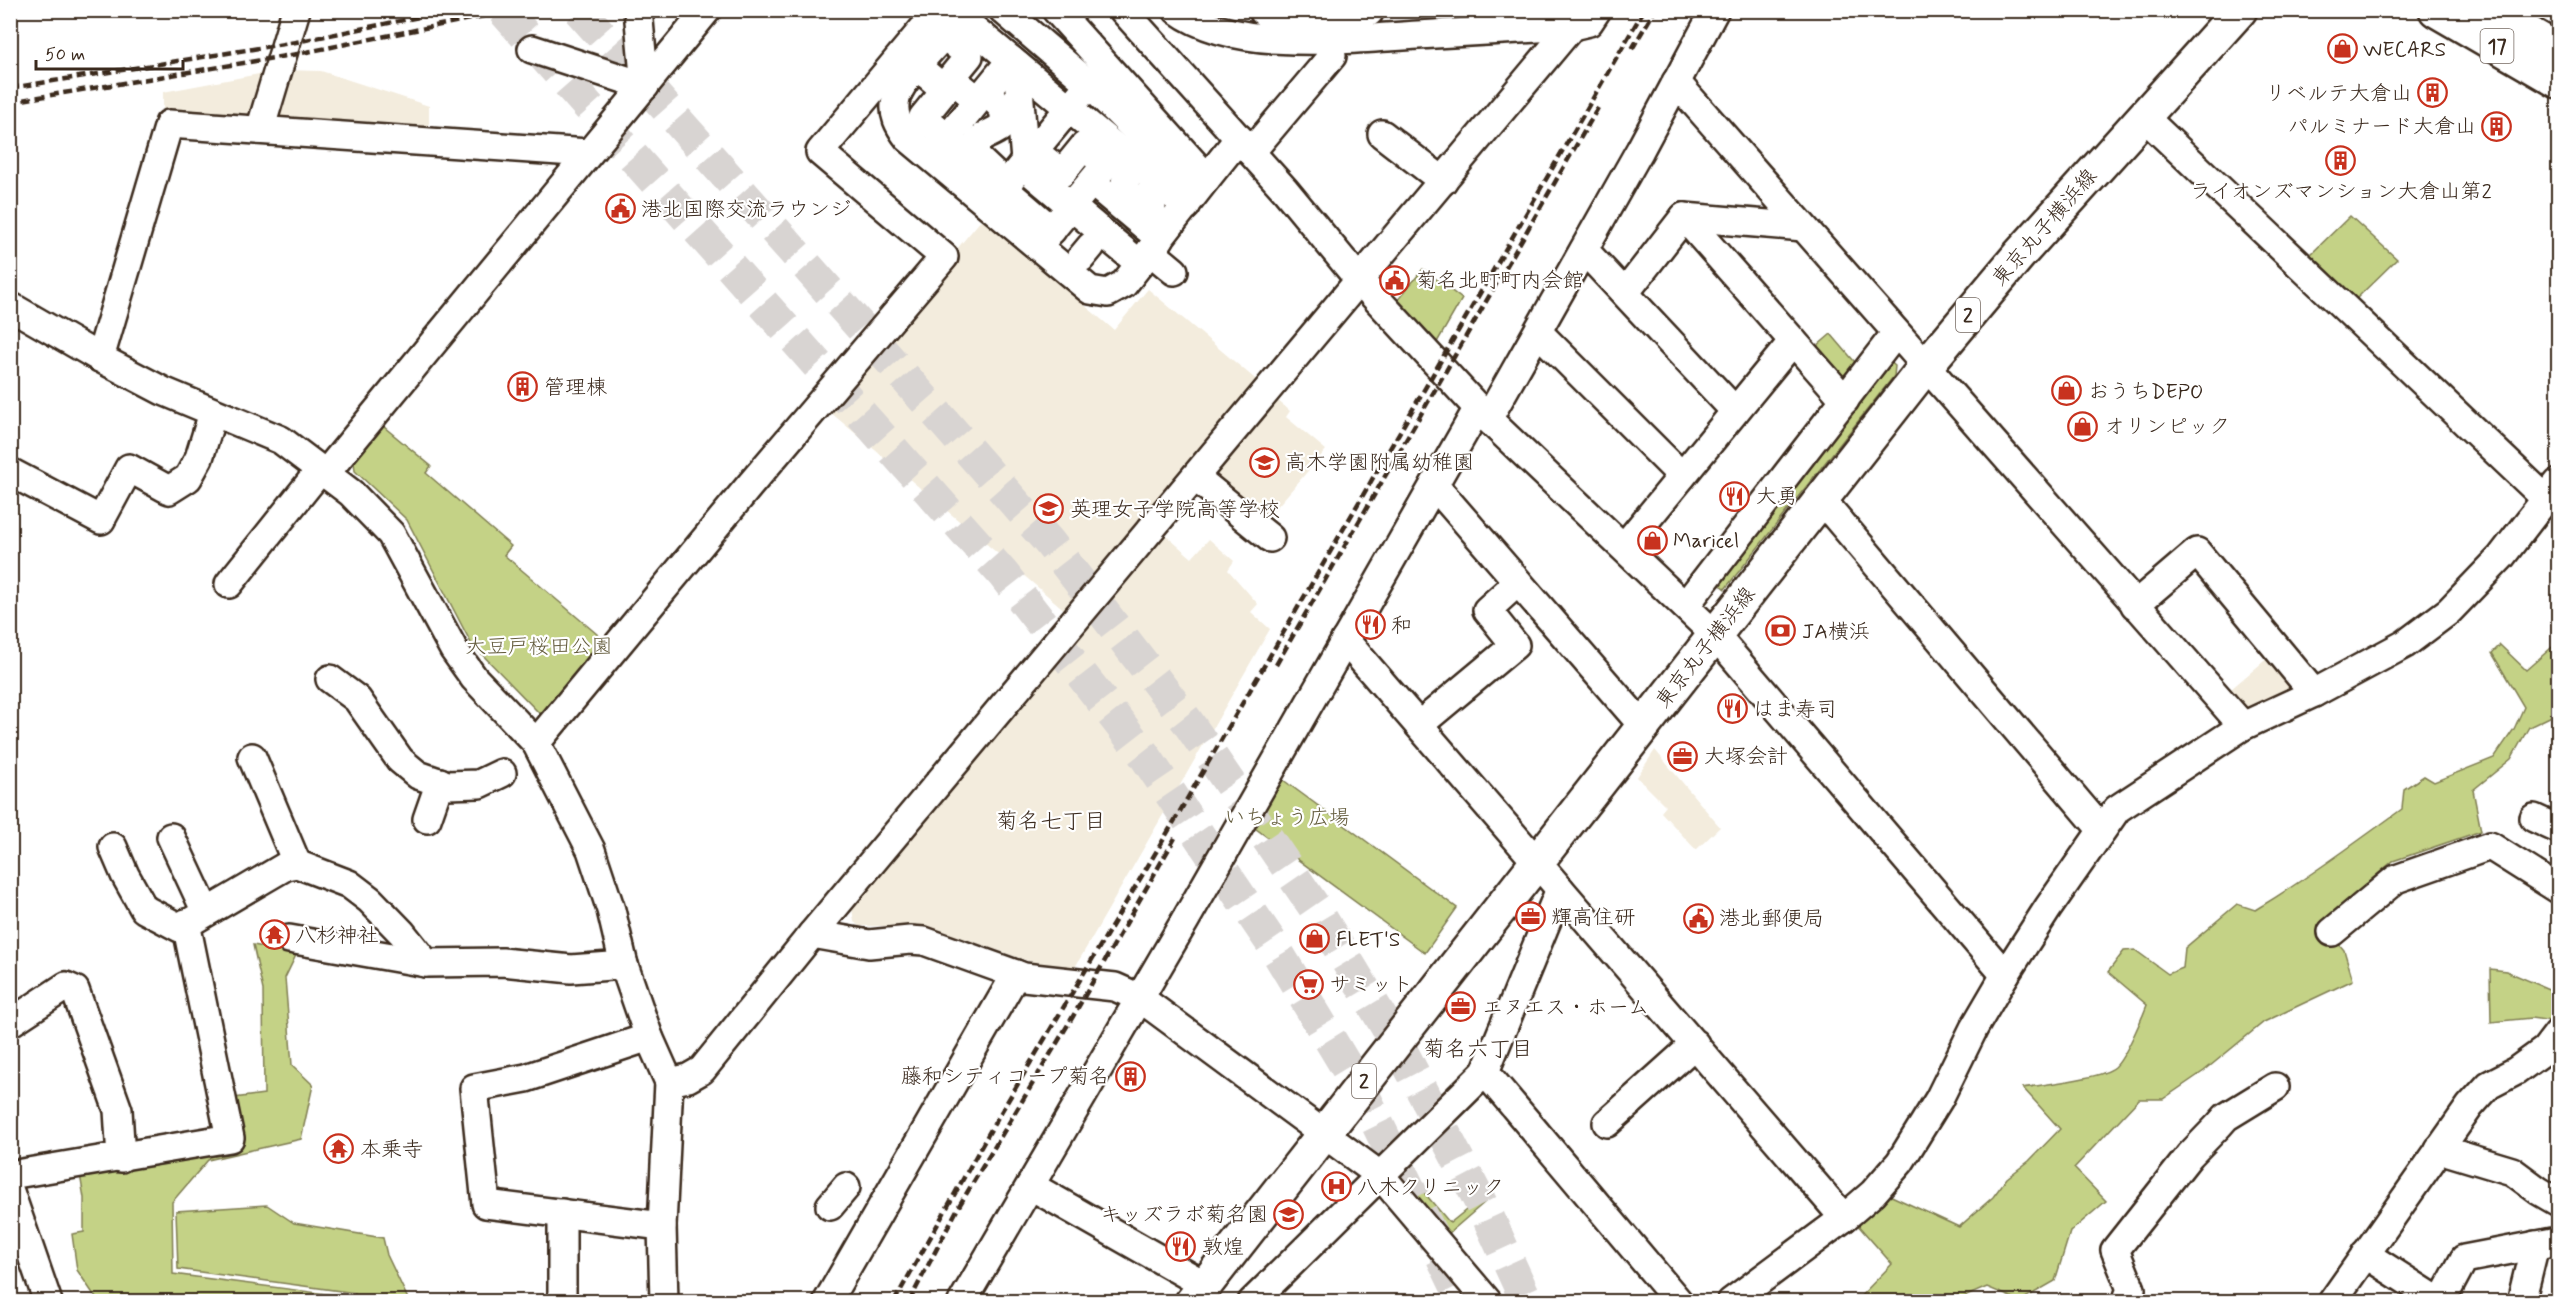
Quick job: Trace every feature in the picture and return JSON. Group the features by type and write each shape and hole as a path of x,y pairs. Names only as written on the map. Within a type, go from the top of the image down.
{"main road":[{"path":"1266,10 1312,14 1367,10"},
{"name":"東京丸子横浜線","path":"1198,1293 1925,367 2011,264 2240,10"},
{"name":"17","path":"2436,10 2559,81"},
{"name":"17","path":"2488,10 2559,50"}],"street":[{"path":"260,130 296,10"},
{"path":"638,10 645,86"},
{"path":"229,584 708,10"},
{"path":"1003,10 1097,74"},
{"path":"1056,10 1097,74 1197,192"},
{"path":"1123,10 1245,145 1360,281 1483,413 1715,635 2005,975"},
{"path":"1177,10 1192,21 1222,31 1297,40 1572,26 1588,22 1604,11"},
{"path":"962,1302 1140,998 1434,485 1539,332 1715,10"},
{"path":"953,19 903,83 896,98 895,113 900,127 908,138 939,147 972,170 1011,178 1062,173 1084,147 1113,165 1197,192"},
{"path":"953,19 1014,63 1069,108 1125,180 1127,195 1143,199 1152,206 1145,252"},
{"path":"953,19 969,56 951,78 1003,108 1005,116 1001,128 982,135 978,141 976,157 1011,178 1055,226 1086,252 1145,252"},
{"path":"536,743 750,484 944,256 820,152 953,19"},
{"path":"669,1082 688,1078 702,1070 812,934 1572,26"},
{"path":"532,49 645,86"},
{"path":"1055,226 1090,290 1108,294 1116,290 1145,252 1197,192 1332,56"},
{"path":"939,147 981,97 1014,63"},
{"path":"1011,178 1029,115 1014,63"},
{"path":"917,66 945,90 923,117 939,147"},
{"path":"1011,178 1097,74"},
{"path":"1676,82 2243,726"},
{"path":"1731,1302 1844,1218 1873,1193 1900,1162 1939,1099 1974,1028 2005,975 2101,829 2117,809 2243,726 2314,693 2405,644 2449,612 2501,557 2553,491 2143,116"},
{"path":"100,358 169,124 588,153"},
{"path":"1382,134 1443,181"},
{"path":"1055,226 1113,165"},
{"path":"1113,165 1145,252"},
{"path":"1684,217 1803,227"},
{"path":"1625,293 1684,217"},
{"path":"1684,217 1845,400"},
{"path":"1055,226 1145,252 1174,271"},
{"path":"1584,250 1736,411"},
{"path":"10,306 100,358 213,413 281,440 351,493 391,534 454,650 474,678 536,743 591,850 611,910 624,965 649,1037 669,1082 662,1227 664,1302"},
{"path":"1539,332 1682,476"},
{"path":"1685,606 1896,333"},
{"path":"1624,547 1793,341"},
{"path":"10,472 101,520 129,468 169,490 188,477 199,458 213,413"},
{"path":"1195,477 1270,538"},
{"path":"1434,485 1643,726"},
{"path":"1820,498 2101,829"},
{"path":"2135,606 2197,552 2314,693"},
{"path":"1419,725 1515,645 1487,610 1518,582"},
{"path":"1345,640 1844,1218"},
{"path":"330,679 357,699 400,760 418,775 447,785 479,784 502,773"},
{"path":"252,757 297,864"},
{"path":"426,819 440,782"},
{"path":"2534,819 2559,829"},
{"path":"10,1176 230,1138 196,918 171,837"},
{"path":"2332,932 2396,879 2490,846 2559,889"},
{"path":"113,847 144,909 180,927 286,866 297,864 349,884 402,933 426,963"},
{"path":"1264,1297 1485,1072 1560,889"},
{"path":"812,934 869,944 924,941 1016,974 1115,987 1140,998 1381,1176 1488,1302"},
{"path":"289,939 426,963 502,962 571,969 624,965"},
{"path":"827,1302 1016,974"},
{"path":"10,1023 66,986 75,990 118,1110 121,1158"},
{"path":"649,1037 526,1078 474,1088 486,1204 562,1212 662,1227"},
{"path":"1608,1123 1695,1044"},
{"path":"2331,1302 2470,1106 2489,1085 2516,1071 2554,1044"},
{"path":"1485,1072 1679,1302"},
{"path":"2126,1302 2131,1289 2115,1250 2190,1155 2219,1125 2226,1118 2275,1087"},
{"path":"2439,1149 2512,1171 2558,1202"},
{"path":"1031,1186 1198,1293"},
{"path":"10,1192 48,1302"},
{"path":"562,1212 562,1302"},
{"path":"2365,1254 2441,1302 2464,1259 2547,1243"},
{"path":"2521,1302 2547,1243"}],"shaded area":[{"path":"282,70 321,71 429,106 429,130 269,119"},
{"path":"270,72 255,118 163,113 163,92"},
{"name":"英理女子学院高等学校","path":"982,219 1114,330 1148,289 1260,383 1067,612 824,407"},
{"name":"高木学園附属幼稚園","path":"1269,393 1290,411 1286,417 1326,450 1263,523 1203,474"},
{"path":"1164,534 1192,558 1209,539 1234,561 1228,570 1258,604 1251,612 1270,629 1074,969 1060,972 926,926 859,926 854,922 852,908 1015,709"},
{"path":"2270,656 2290,679 2288,690 2250,712 2240,710 2225,694"},
{"path":"1655,750 1720,827 1696,850 1661,812 1666,806 1637,777"}],"green space":[{"path":"2350,216 2397,259 2354,301 2309,256"},
{"path":"1423,269 1462,299 1436,344 1397,301"},
{"path":"1831,334 1860,368 1845,391 1810,352"},
{"path":"1886,358 1895,366 1894,376 1725,589 1713,579"},
{"name":"大豆戸桜田公園","path":"378,422 431,466 426,473 511,546 504,555 604,640 542,716 471,643 407,520 355,471 353,453"},
{"path":"2558,642 2558,713 2529,727 2511,759 2473,790 2481,831 2393,861 2321,923 2344,950 2353,980 2264,1022 2204,1071 2163,1099 2139,1099 2074,1168 2106,1201 2070,1232 2055,1281 2020,1301 1987,1287 1955,1301 1855,1302 1892,1264 1856,1223 1887,1194 1959,1227 1993,1197 2007,1178 2029,1161 2060,1129 2023,1088 2098,1075 2115,1067 2119,1062 2133,1038 2147,1005 2108,972 2124,951 2135,950 2168,974 2183,968 2185,948 2237,904 2255,910 2311,874 2402,809 2404,789 2424,776 2434,782 2494,758 2514,729 2524,707 2492,653 2500,645 2526,670"},
{"name":"いちょう広場","path":"1275,774 1457,908 1425,953 1248,823"},
{"path":"253,945 297,953 285,978 292,1065 313,1085 301,1139 208,1160 172,1202 173,1274 342,1296 340,1301 98,1301 77,1270 72,1234 84,1232 84,1198 80,1174 242,1145 234,1098 264,1094 263,990"},
{"path":"2490,969 2506,971 2558,993 2558,1010 2552,1021 2531,1018 2491,1022"},
{"path":"1421,1189 1450,1223 1481,1198 1485,1202 1448,1234 1415,1195"},
{"path":"267,1205 294,1223 383,1238 387,1255 409,1301 353,1301 355,1293 178,1269 176,1211"}],"tunnel":[{"path":"503,10 1003,574 1145,756 1273,945 1364,1096 1464,1302"},
{"path":"579,10 1049,542 1187,721 1315,908 1402,1052 1488,1217 1527,1302"}],"railway":[{"path":"10,88 296,42 453,10"},
{"path":"10,102 297,54 514,10"},
{"path":"894,1302 994,1124 1165,837 1644,10"},
{"path":"1632,49 1655,10"},
{"path":"1276,665 1599,106"},
{"path":"909,1302 959,1206 1072,1018 1175,838"}],"place":[{"name":"WECARS","path":"2342,49"},
{"name":"リベルテ大倉山","path":"2433,93"},
{"name":"パルミナード大倉山","path":"2497,126"},
{"name":"ライオンズマンション大倉山第2","path":"2341,160"},
{"name":"港北国際交流ラウンジ","path":"620,209"},
{"name":"菊名北町町内会館","path":"1395,280"},
{"name":"管理棟","path":"523,387"},
{"name":"おうちDEPO","path":"2067,391"},
{"name":"オリンピック","path":"2083,426"},
{"name":"高木学園附属幼稚園","path":"1264,462"},
{"name":"大勇","path":"1735,496"},
{"name":"英理女子学院高等学校","path":"1049,509"},
{"name":"Maricel","path":"1652,540"},
{"name":"和","path":"1370,625"},
{"name":"JA横浜","path":"1781,631"},
{"name":"はま寿司","path":"1732,709"},
{"name":"大塚会計","path":"1683,756"},
{"name":"輝高住研","path":"1530,917"},
{"name":"港北郵便局","path":"1698,918"},
{"name":"八杉神社","path":"274,935"},
{"name":"FLET'S","path":"1315,939"},
{"name":"サミット","path":"1308,984"},
{"name":"エヌエス・ホーム","path":"1461,1007"},
{"name":"藤和シティコープ菊名","path":"1131,1076"},
{"name":"本乗寺","path":"339,1149"},
{"name":"八木クリニック","path":"1336,1187"},
{"name":"キッズラボ菊名園","path":"1289,1214"},
{"name":"敦煌","path":"1181,1247"}],"district":[{"name":"菊名七丁目","path":"1051,820"},
{"name":"菊名六丁目","path":"1478,1048"}]}
